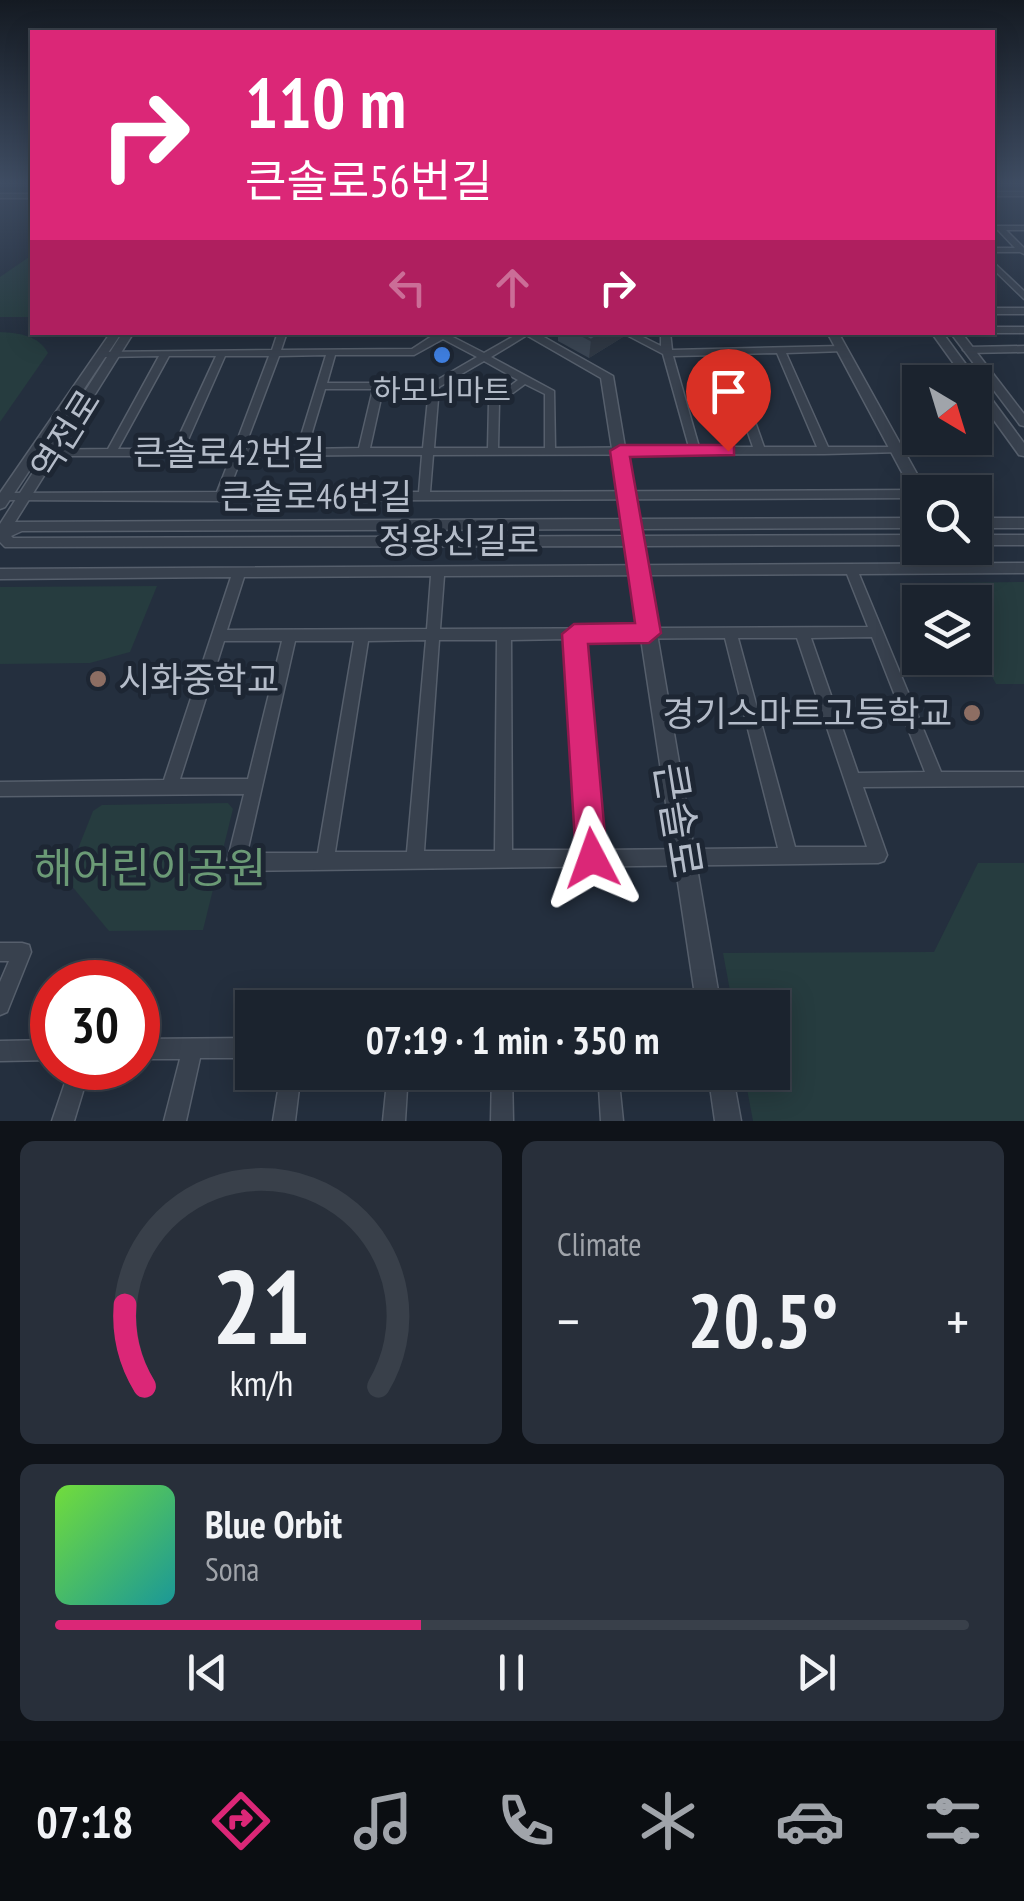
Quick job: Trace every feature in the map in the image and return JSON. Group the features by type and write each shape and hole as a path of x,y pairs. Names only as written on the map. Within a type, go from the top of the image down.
{"street":[{"path":"1003,234 1023,251"},
{"path":"995,250 1023,251"},
{"path":"995,266 1024,296"},
{"path":"995,311 1024,311"},
{"path":"995,330 1024,330"},
{"name":"역전로","path":"0,535 53,453 116,335"},
{"name":"역전로","path":"2,500 127,335"},
{"path":"221,497 282,335"},
{"path":"109,354 414,352 440,335"},
{"path":"446,335 550,393 550,452"},
{"path":"321,386 434,386 524,335"},
{"name":"큰솔로","path":"531,335 608,376 707,990"},
{"path":"631,335 668,353 840,349"},
{"path":"666,335 695,451"},
{"path":"833,335 910,475"},
{"path":"938,335 960,365"},
{"path":"957,335 1024,422"},
{"path":"780,350 824,451"},
{"path":"968,350 1024,350"},
{"path":"301,452 330,352"},
{"path":"725,352 760,451"},
{"path":"111,452 166,353"},
{"path":"177,452 222,353"},
{"path":"493,452 494,402 526,380"},
{"name":"큰솔로42번길","path":"364,452 378,386"},
{"path":"424,496 434,386"},
{"path":"992,408 1024,452"},
{"name":"큰솔로42번길","path":"35,453 897,450"},
{"name":"큰솔로46번길","path":"2,500 902,494"},
{"path":"992,523 1024,522"},
{"name":"정왕신길로","path":"0,535 10,543 902,524"},
{"name":"정왕신길로","path":"632,531 902,539"},
{"path":"992,540 1024,540"},
{"path":"0,574 1024,568"},
{"path":"852,571 936,780"},
{"path":"170,787 240,572"},
{"path":"415,860 438,572"},
{"path":"290,636 236,862 878,855 802,632"},
{"path":"218,636 877,632"},
{"path":"730,633 789,856"},
{"path":"503,859 504,634"},
{"path":"574,634 592,858"},
{"path":"325,860 362,635"},
{"path":"852,780 1024,780"},
{"path":"0,789 254,786"},
{"path":"0,952 22,952 0,1005"},
{"path":"160,1049 235,1048"},
{"path":"175,1121 192,1049"},
{"path":"0,1051 30,1050"},
{"path":"63,1121 73,1090"},
{"path":"284,1121 288,1090"},
{"path":"394,1121 397,1090"},
{"path":"502,1090 502,1121"},
{"path":"609,1090 612,1121"},
{"path":"723,1090 728,1121"}],"green space":[{"path":"30,256 30,317 0,317 0,277"},
{"path":"0,332 33,339 48,353 0,422"},
{"path":"1024,582 1024,684 996,684 991,675 992,585 943,583"},
{"path":"157,586 130,652 90,663 0,664 0,587"},
{"name":"해어린이공원","path":"228,803 233,809 203,930 109,931 66,879 93,811 102,805"},
{"path":"978,863 1024,863 1024,1121 753,1121 747,1090 790,1090 790,990 730,990 723,953 934,952"}],"place":[{"name":"하모니마트","path":"442,355"},
{"name":"시화중학교","path":"98,679"},
{"name":"경기스마트고등학교","path":"972,713"}],"route":[{"path":"592,858 574,634 649,633 620,451 728,451"}]}
